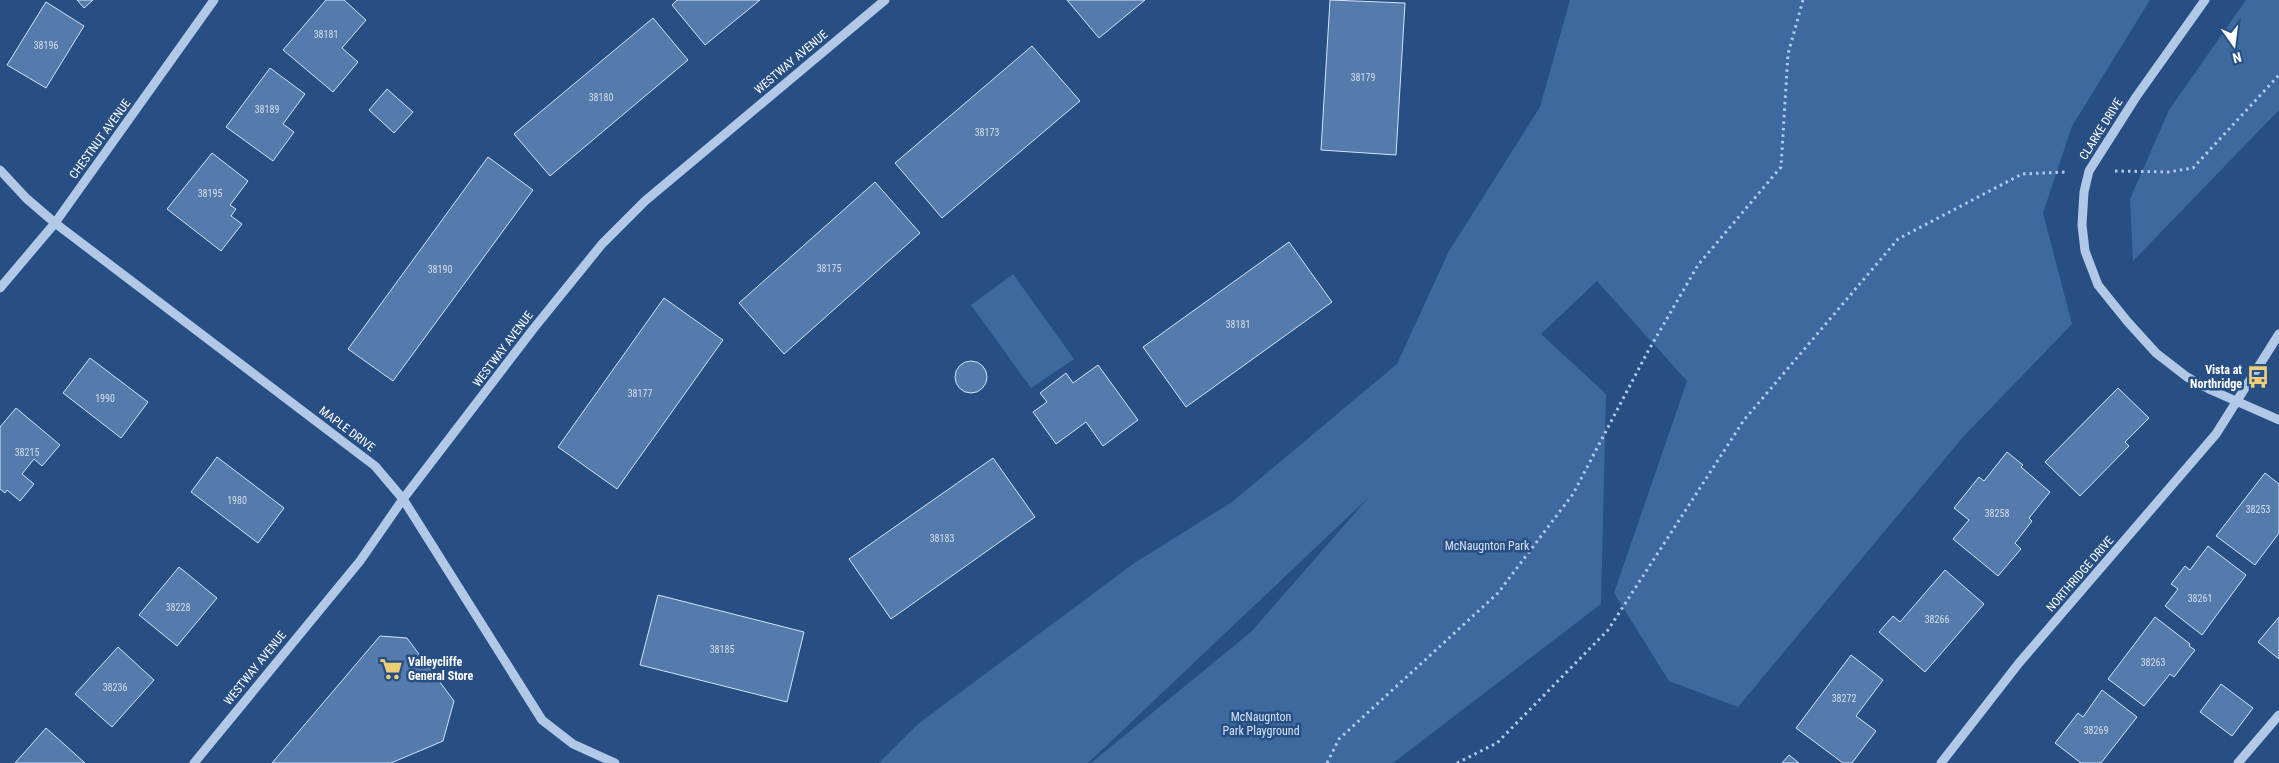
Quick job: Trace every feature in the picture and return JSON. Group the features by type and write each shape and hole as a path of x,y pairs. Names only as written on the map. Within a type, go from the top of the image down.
{"street":[{"name":"CHESTNUT AVENUE","path":"0,288 55,222 214,0"},
{"name":"WESTWAY AVENUE","path":"194,763 360,561 404,499 534,328 602,244 645,201 885,0"},
{"name":"CLARKE DRIVE","path":"2205,0 2136,97 2090,171 2084,192 2082,225 2085,251 2098,286 2156,353 2187,377 2211,390 2279,420"},
{"name":"MAPLE DRIVE","path":"0,170 26,198 55,222 375,466 404,499 542,720 573,744 615,763"},
{"name":"NORTHRIDGE DRIVE","path":"1941,763 2019,663 2216,434 2279,334"},
{"path":"2238,763 2279,715"}],"path":[{"path":"1327,763 1338,739 1498,593 1573,494 1647,352 1698,265 1781,167 1788,54 1803,0"},
{"path":"1457,763 1498,743 1608,630 1744,420 1898,239 2022,174 2090,171 2168,172 2193,168 2279,75"}],"green space":[{"path":"1570,0 2150,0 2072,126 2043,213 2072,324 1963,437 1738,707 1669,681 1614,593 1687,381 1597,281 1541,334 1606,394 1601,604 1393,763 1091,763 1251,632 1369,497 1088,763 879,763 918,724 1133,564 1232,502 1397,364 1449,251 1540,107"},
{"path":"2246,0 2279,0 2279,110 2133,261 2130,199 2169,110"},
{"path":"1013,274 1074,359 1031,388 971,305"}],"building":[{"path":"77,0 93,0 84,8"},
{"path":"326,0 344,0 366,20 342,48 358,62 333,92 283,50"},
{"path":"677,0 760,0 705,45 672,5"},
{"path":"1067,0 1145,0 1099,38"},
{"path":"1330,0 1405,3 1396,155 1321,150"},
{"path":"46,2 84,26 46,88 7,65"},
{"path":"653,18 688,60 550,176 514,134"},
{"path":"1032,46 1080,101 942,218 895,163"},
{"path":"270,68 305,94 283,124 294,132 273,161 226,127"},
{"path":"387,89 413,112 394,133 369,110"},
{"path":"212,153 248,181 230,205 236,209 231,216 242,224 221,251 167,209"},
{"path":"488,157 533,190 393,381 348,349"},
{"path":"875,182 920,233 784,354 739,303"},
{"path":"1289,242 1332,302 1186,407 1143,347"},
{"path":"664,298 723,340 617,489 558,447"},
{"path":"90,358 148,402 121,438 63,393"},
{"path":"971,361 982,366 987,377 982,388 971,393 960,388 955,377 960,366"},
{"path":"1098,365 1138,420 1103,446 1086,422 1056,444 1033,412 1047,402 1040,393 1066,373 1073,383"},
{"path":"2118,388 2149,418 2125,442 2129,446 2080,496 2045,462"},
{"path":"16,408 60,445 42,466 34,459 22,474 34,484 20,501 7,490 5,493 0,489 0,427"},
{"path":"2007,452 2050,492 2029,518 2032,521 2015,543 2021,549 1998,576 1953,539 1969,520 1954,508 1979,477 1984,481"},
{"path":"217,457 284,508 258,543 191,492"},
{"path":"993,458 1035,517 891,619 849,559"},
{"path":"2265,473 2279,484 2279,533 2255,565 2216,536"},
{"path":"2208,546 2246,575 2202,635 2165,606 2178,589 2171,584 2185,566 2190,570"},
{"path":"179,567 217,598 177,646 139,615"},
{"path":"1945,570 1984,604 1925,672 1879,632 1893,616 1900,622"},
{"path":"658,595 804,632 787,702 640,665"},
{"path":"2155,617 2195,650 2174,677 2170,674 2144,706 2108,679"},
{"path":"2279,617 2279,659 2258,642"},
{"name":"Valleycliffe General Store","path":"380,636 407,638 454,701 443,741 391,763 272,763"},
{"path":"118,647 154,680 112,727 75,694"},
{"path":"1851,655 1883,680 1856,716 1876,731 1852,763 1843,763 1796,728"},
{"path":"2221,684 2253,708 2232,736 2200,712"},
{"path":"2102,690 2137,717 2101,763 2081,763 2055,743 2078,713 2083,717"},
{"path":"46,728 85,763 15,763"},
{"path":"1789,755 1799,763 1782,763"}],"place":[{"name":"Vista at Northridge","path":"2258,377"},
{"name":"Valleycliffe General Store","path":"391,669"}],"park label":[{"name":"McNaugnton Park","path":"1487,546"},
{"name":"McNaugnton Park Playground","path":"1261,724"}]}
